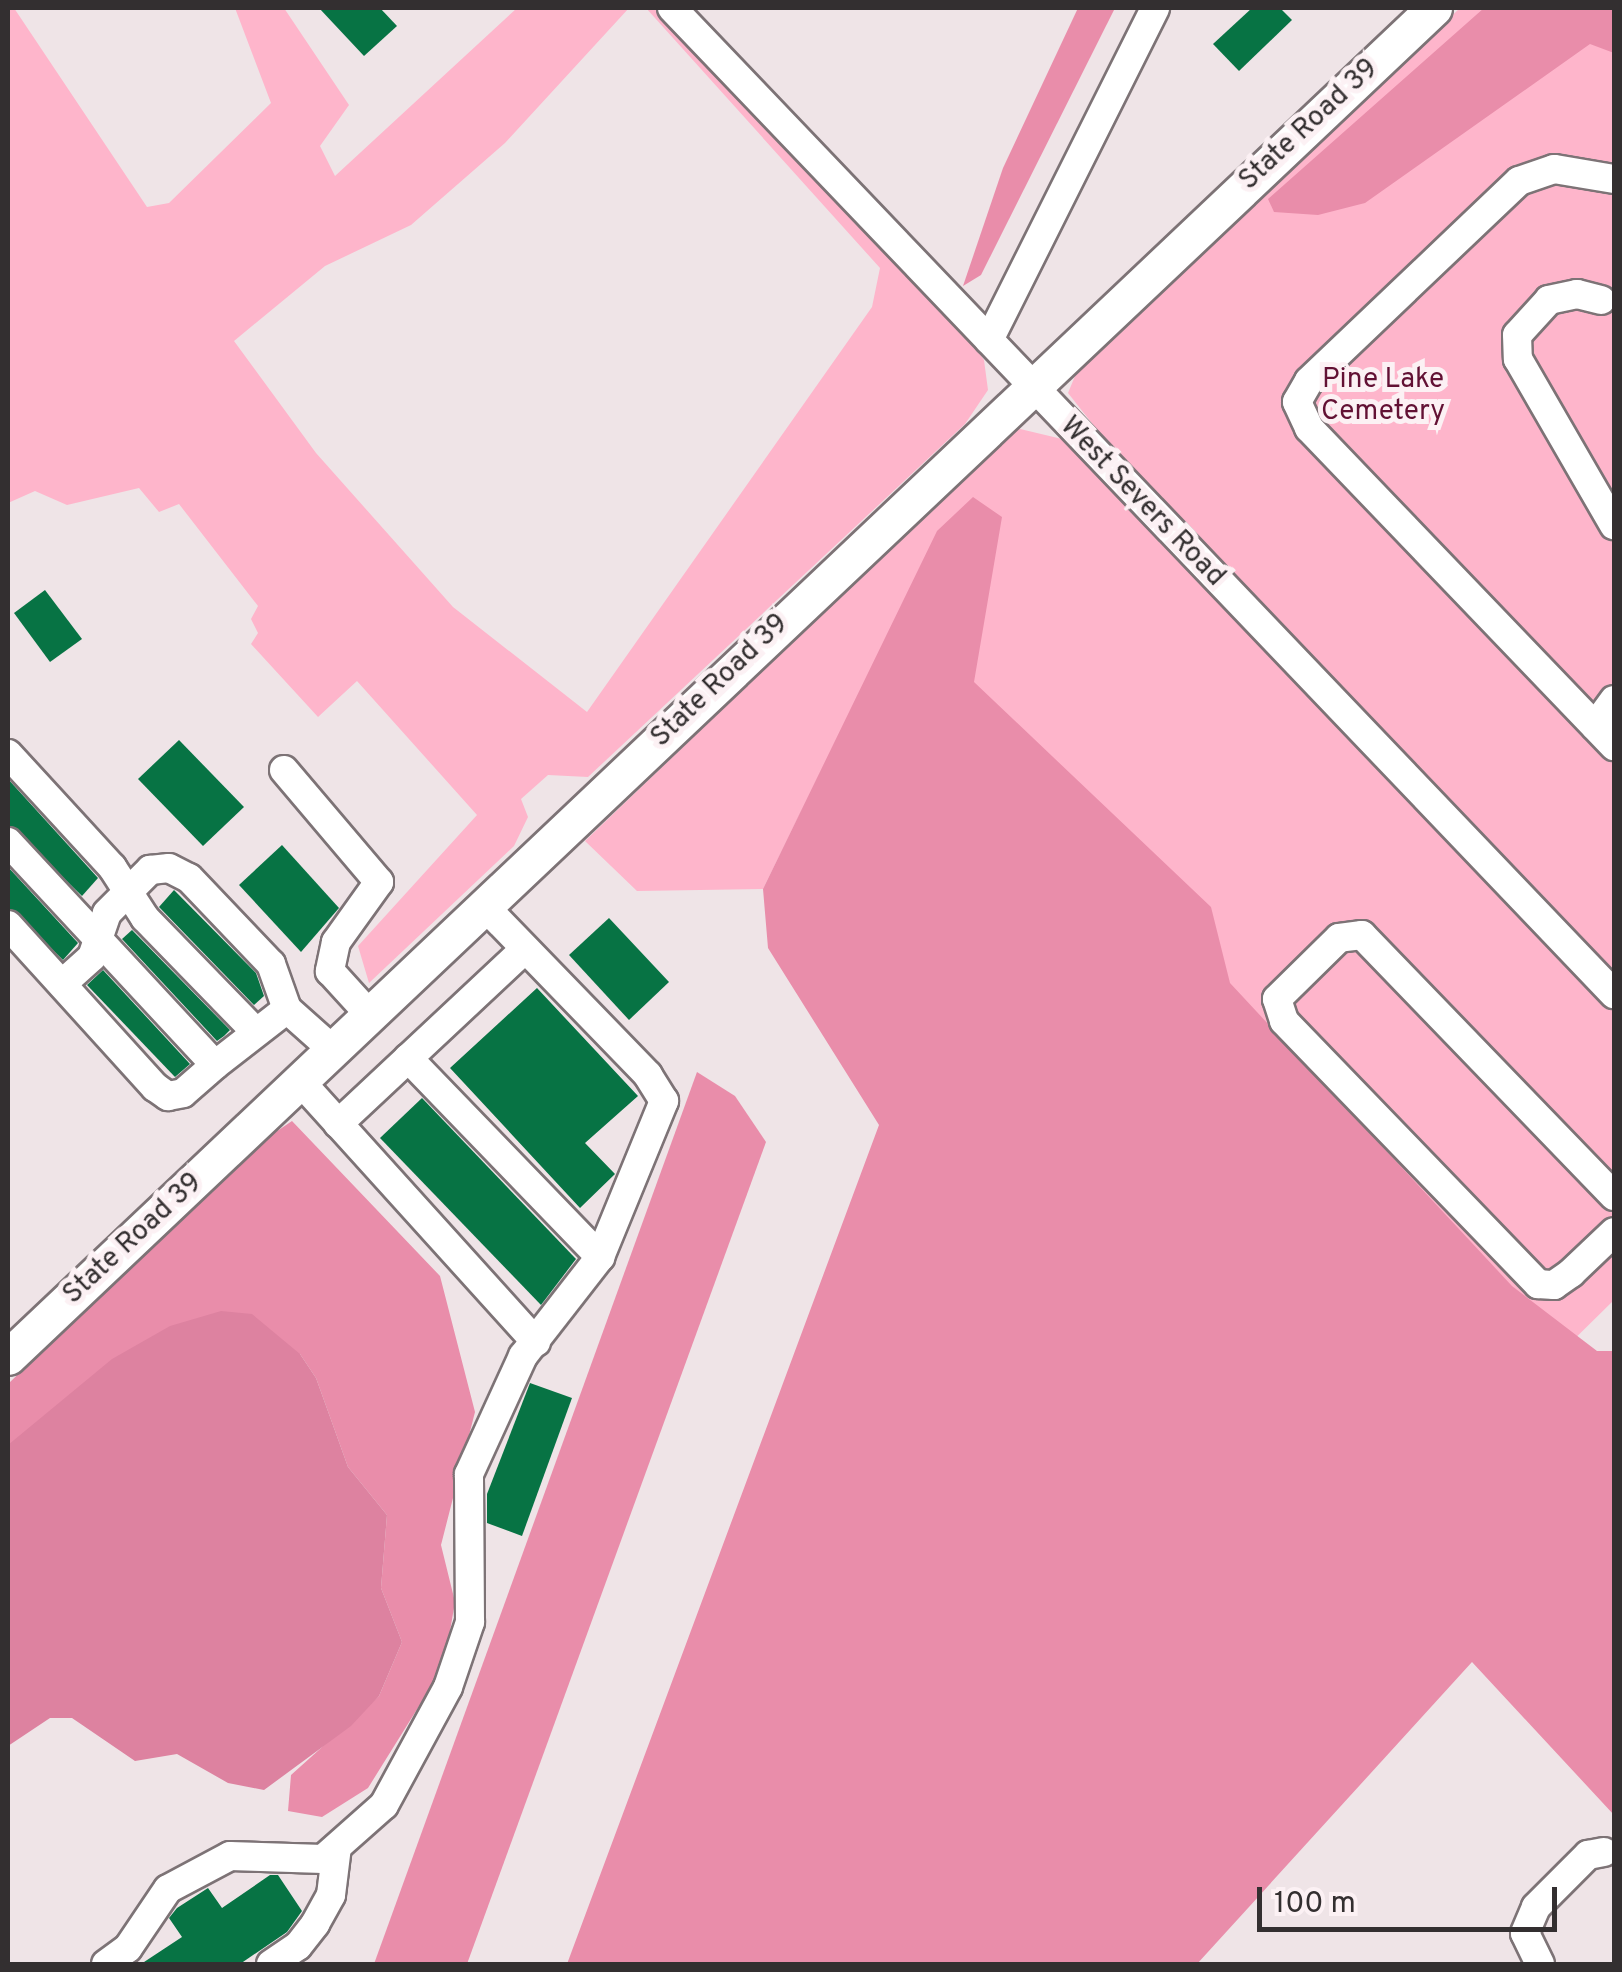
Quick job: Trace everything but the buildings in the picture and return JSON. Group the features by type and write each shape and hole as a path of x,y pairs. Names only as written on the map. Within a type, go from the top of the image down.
{"main road":[{"name":"State Road 39","path":"8,1357 1434,8"}],"street":[{"name":"West Severs Road","path":"672,8 1614,994"},
{"path":"989,340 1155,8"},
{"path":"1614,179 1554,169 1520,181 1308,381 1297,402 1308,428 1614,746"},
{"path":"1601,300 1576,294 1549,300 1517,335 1518,359 1614,526"},
{"path":"1595,726 1614,700"},
{"path":"8,754 112,868 126,894 256,1032"},
{"path":"284,770 379,882 336,942 330,971 370,1015"},
{"path":"8,842 215,1064"},
{"path":"62,984 101,941 107,912 150,870 170,868 189,878 272,964 287,1009 333,1050"},
{"path":"106,1964 128,1948 168,1889 230,1856 323,1859 384,1804 448,1687 470,1622 470,1474 523,1356 600,1257 664,1100 648,1076 484,906"},
{"path":"8,925 168,1096 183,1093 287,1009"},
{"path":"1614,1196 1362,935 1339,938 1277,999 1284,1021 1538,1284 1562,1279 1614,1232"},
{"path":"338,1124 525,949"},
{"path":"408,1058 600,1257"},
{"path":"300,1081 536,1342"},
{"path":"271,1964 298,1946 315,1924 331,1895 338,1847"},
{"path":"1540,1964 1525,1932 1536,1908 1588,1856 1604,1852"}],"green space":[{"path":"8,8 14,8 147,207 169,203 271,103 235,8 284,8 349,105 320,146 335,176 517,8 629,8 505,143 411,225 325,266 234,341 316,453 453,607 587,712 872,307 880,268 646,8 657,8 965,332 984,360 988,390 965,424 588,777 548,775 521,799 528,817 514,846 369,983 358,946 477,815 357,681 318,717 251,644 258,633 251,619 258,606 179,504 159,512 139,488 67,505 35,491 8,503"},
{"name":"Pine Lake Cemetery","path":"1460,8 1614,8 1614,975 1106,441 1068,393 1080,364"},
{"path":"1016,428 1062,439 1614,1011 1614,1300 1549,1364 875,661 763,889 637,891 585,841"}],"shaded area":[{"path":"1078,8 1115,8 981,275 963,286 1003,168"},
{"path":"1484,8 1614,8 1614,53 1590,44 1365,203 1318,215 1274,212 1268,199"},
{"path":"973,497 1002,517 974,682 1211,907 1230,983 1512,1286 1597,1351 1614,1351 1614,1815 1472,1662 1197,1964 567,1964 879,1125 768,948 763,889 937,531"},
{"path":"697,1072 735,1096 766,1142 467,1964 374,1964"},
{"path":"292,1121 440,1276 475,1412 441,1545 455,1602 444,1666 368,1788 322,1817 288,1811 291,1775 379,1696 402,1642 381,1588 387,1515 348,1467 316,1378 300,1354 8,1445 8,1384 249,1150"},
{"path":"221,1311 252,1314 300,1354 316,1378 348,1467 387,1515 381,1588 402,1642 379,1696 351,1726 264,1790 228,1783 177,1754 135,1761 72,1718 50,1718 8,1746 8,1445 112,1359 170,1326"}]}
